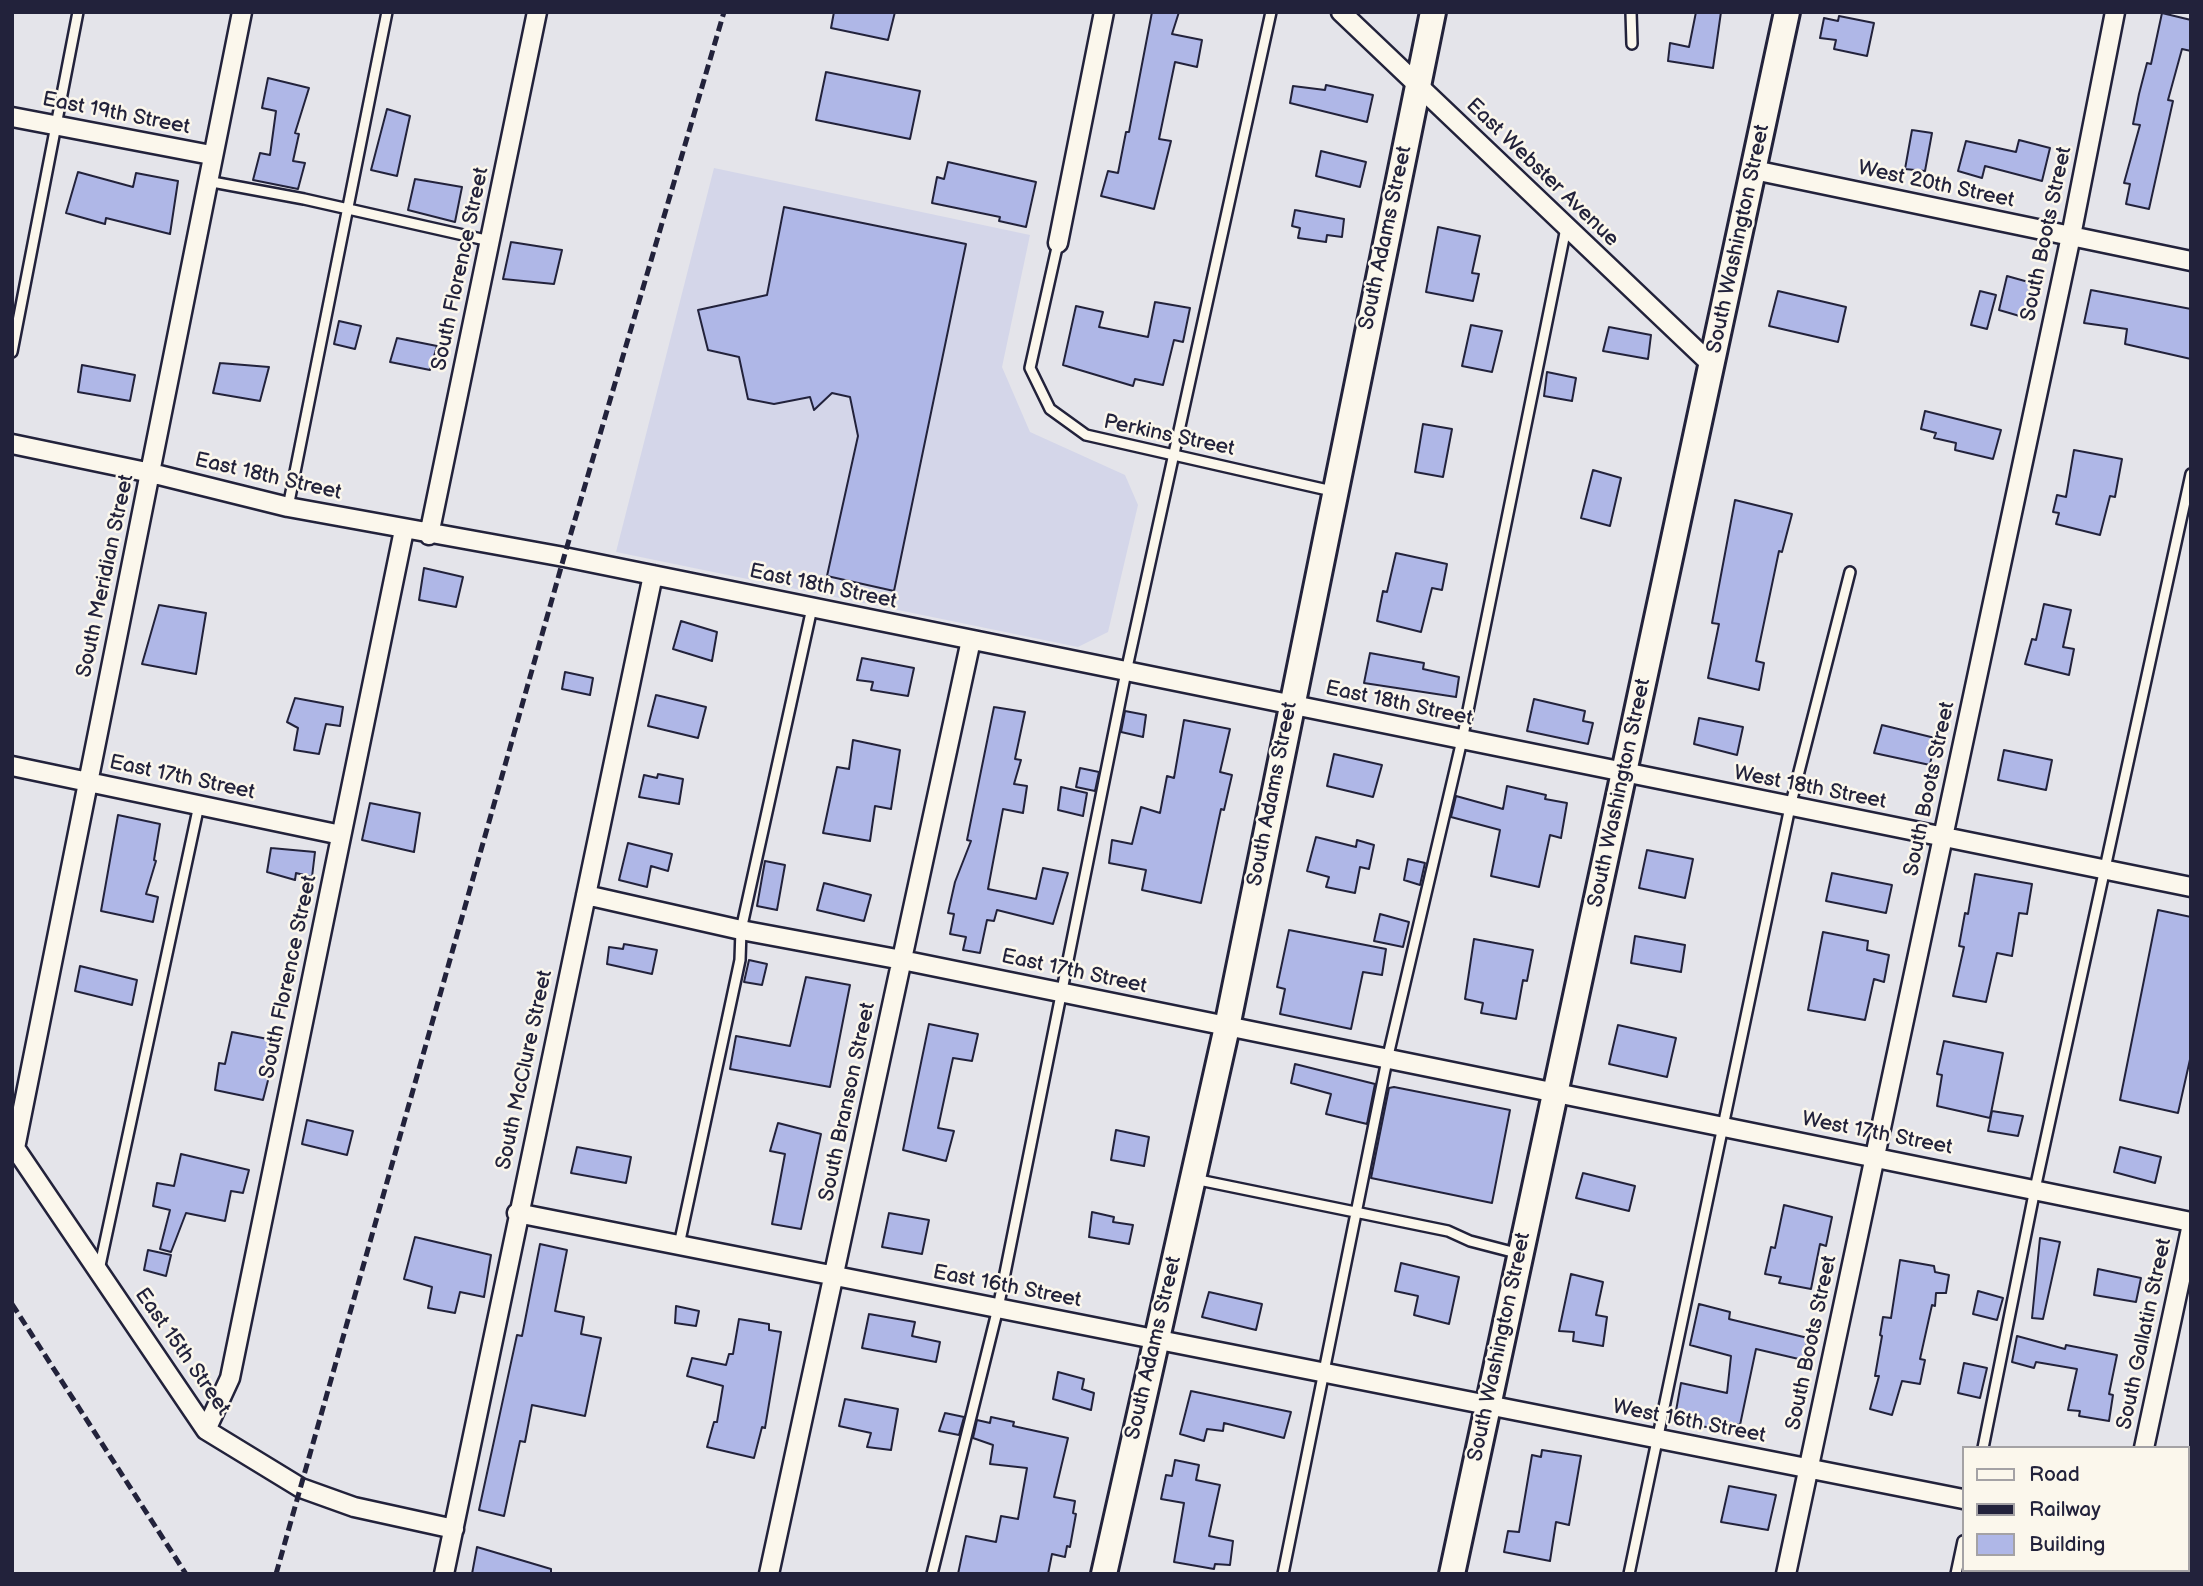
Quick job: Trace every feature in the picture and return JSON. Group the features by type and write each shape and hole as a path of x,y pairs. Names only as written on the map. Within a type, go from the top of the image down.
{"main road":[{"name":"South Adams Street","path":"1104,1574 1227,1027 1433,12"},
{"name":"South Washington Street","path":"1452,1574 1553,1093 1625,774 1787,12"}],"street":[{"name":"South Meridian Street","path":"15,1149 86,781 151,473 211,155 242,12"},
{"name":"South Florence Street","path":"429,534 537,12"},
{"path":"1058,243 1104,12"},
{"name":"East Webster Avenue","path":"1341,12 1712,365"},
{"name":"South Boots Street","path":"1786,1574 2071,236 2115,12"},
{"name":"East 19th Street","path":"12,117 211,155"},
{"name":"West 20th Street","path":"1754,170 2191,261"},
{"name":"East 18th Street","path":"12,444 151,473 288,507 653,575 1625,774"},
{"name":"South Florence Street","path":"206,1430 230,1378 404,530"},
{"name":"South McClure Street","path":"444,1574 517,1213 653,575"},
{"name":"South Branson Street","path":"769,1574 971,640"},
{"name":"East 17th Street","path":"12,766 341,835"},
{"name":"West 18th Street","path":"1625,774 2191,887"},
{"name":"East 17th Street","path":"586,895 741,930 902,960 1553,1093"},
{"name":"West 17th Street","path":"1553,1093 2191,1222"},
{"name":"East 15th Street","path":"15,1149 206,1430 301,1489 354,1507 454,1529"},
{"name":"East 16th Street","path":"517,1213 1488,1405"},
{"name":"South Gallatin Street","path":"2144,1446 2191,1229"},
{"name":"West 16th Street","path":"1488,1405 1962,1499"}],"lane":[{"path":"12,352 78,12"},
{"path":"288,507 387,12"},
{"path":"932,1574 998,1308 1126,672 1271,12"},
{"path":"1631,12 1632,44"},
{"path":"207,181 490,241"},
{"path":"1283,1574 1326,1373 1387,1060 1462,740 1566,228"},
{"name":"Perkins Street","path":"1058,243 1030,368 1050,410 1086,435 1334,491"},
{"path":"1983,1446 2035,1189 2191,474"},
{"path":"1629,1574 1790,807 1850,572"},
{"path":"679,1245 740,960 741,930 812,608"},
{"path":"99,1272 199,805"},
{"path":"1192,1178 1448,1231 1470,1241 1520,1254"},
{"path":"1956,1574 1962,1546"}],"shaded area":[{"path":"714,168 1030,235 1002,367 1030,432 1125,475 1138,505 1108,632 1078,647 616,552"}],"building":[{"path":"834,12 895,12 888,40 831,28"},
{"path":"1152,12 1179,12 1172,34 1202,40 1197,67 1175,62 1159,139 1171,141 1154,209 1101,196 1108,171 1118,173 1126,132 1129,132"},
{"path":"1696,12 1721,12 1713,68 1668,61 1670,43 1689,47"},
{"path":"2162,13 2191,20 2191,51 2182,49 2168,100 2173,101 2149,209 2126,204 2130,184 2124,183 2140,125 2133,124 2139,94 2147,63 2151,64"},
{"path":"1839,16 1874,23 1867,56 1834,49 1836,40 1820,38 1824,18 1838,21"},
{"path":"826,72 920,91 910,139 816,120"},
{"path":"268,78 309,88 295,133 299,134 293,161 305,163 298,189 253,180 260,153 270,155 276,111 262,108"},
{"path":"1326,85 1373,95 1367,122 1290,103 1293,86 1325,90"},
{"path":"387,109 410,116 397,176 371,170"},
{"path":"1912,130 1932,133 1925,171 1905,169"},
{"path":"2019,140 2050,148 2042,181 1985,166 1982,178 1958,171 1966,141 2016,152"},
{"path":"1321,151 1366,162 1360,187 1316,176"},
{"path":"948,162 1036,182 1026,227 999,221 1000,217 932,203 937,177 944,179"},
{"path":"78,172 133,187 136,173 178,181 170,234 106,218 105,224 66,213"},
{"path":"415,179 462,187 455,222 408,210"},
{"path":"784,207 966,244 894,591 827,576 858,436 850,397 832,393 814,410 810,397 774,404 748,399 739,357 708,350 698,310 767,295"},
{"path":"1295,210 1344,219 1342,237 1327,235 1326,242 1298,238 1300,228 1292,226"},
{"path":"1438,227 1480,236 1472,273 1479,274 1473,301 1426,292"},
{"path":"511,242 562,250 554,284 503,279"},
{"path":"2007,276 2032,283 2023,317 1999,310"},
{"path":"2091,290 2191,309 2191,359 2125,344 2127,329 2084,323"},
{"path":"1778,291 1846,307 1838,342 1769,326"},
{"path":"1980,291 1996,295 1987,329 1971,325"},
{"path":"1155,302 1190,308 1183,342 1174,340 1163,385 1135,379 1133,386 1063,365 1076,306 1103,312 1099,327 1148,337"},
{"path":"339,321 361,326 355,349 334,344"},
{"path":"1471,325 1502,331 1492,372 1462,366"},
{"path":"1609,327 1651,335 1648,359 1603,351"},
{"path":"397,338 437,346 430,370 390,362"},
{"path":"220,363 269,367 260,401 213,393"},
{"path":"82,365 135,375 130,401 78,392"},
{"path":"1547,372 1576,378 1572,401 1544,396"},
{"path":"1925,411 2001,430 1993,459 1955,450 1956,443 1934,438 1936,433 1921,429"},
{"path":"1423,424 1452,429 1443,477 1415,472"},
{"path":"2074,450 2122,459 2115,497 2110,496 2100,535 2056,524 2059,513 2053,512 2057,495 2066,497"},
{"path":"1593,470 1621,478 1610,526 1581,518"},
{"path":"1735,500 1792,514 1782,552 1779,551 1756,661 1764,663 1759,690 1708,678 1719,624 1712,623"},
{"path":"1396,553 1447,564 1442,590 1432,588 1421,632 1377,621 1383,591 1387,592"},
{"path":"424,568 463,577 456,607 419,600"},
{"path":"2044,604 2071,610 2063,647 2074,649 2069,675 2025,664 2032,639 2036,640"},
{"path":"159,605 206,613 196,674 142,664"},
{"path":"681,621 717,632 712,661 673,649"},
{"path":"1370,653 1424,663 1423,669 1459,677 1456,697 1364,683"},
{"path":"862,658 914,668 908,696 871,690 873,682 857,680"},
{"path":"565,672 593,678 590,695 562,689"},
{"path":"656,695 706,707 698,738 648,726"},
{"path":"295,698 343,707 340,726 326,724 319,754 294,750 298,728 287,722"},
{"path":"1534,699 1585,711 1583,721 1593,723 1588,744 1527,731"},
{"path":"994,707 1025,712 1015,759 1021,760 1014,784 1027,786 1023,813 1003,809 988,889 1036,899 1043,868 1068,873 1053,924 997,910 994,921 987,920 980,953 963,950 966,937 950,934 954,914 948,913 955,882 971,841 967,840"},
{"path":"1125,711 1146,715 1143,737 1121,732"},
{"path":"1699,718 1743,727 1737,755 1694,744"},
{"path":"1184,720 1230,729 1220,772 1232,775 1224,810 1221,809 1201,903 1142,890 1146,870 1109,863 1112,840 1132,844 1141,807 1160,813 1167,776 1174,778"},
{"path":"1882,725 1935,738 1930,765 1874,753"},
{"path":"853,740 900,750 891,809 875,806 870,841 823,833 837,767 849,769"},
{"path":"2004,750 2052,760 2046,790 1998,780"},
{"path":"1334,754 1382,765 1373,797 1327,786"},
{"path":"1080,768 1099,772 1095,791 1076,787"},
{"path":"658,774 683,779 679,804 639,797 644,775 657,778"},
{"path":"1507,786 1546,795 1545,799 1567,803 1561,838 1550,835 1539,887 1491,876 1500,830 1451,817 1456,796 1503,809"},
{"path":"1061,787 1087,793 1083,816 1058,810"},
{"path":"370,803 420,813 414,852 362,840"},
{"path":"118,815 160,824 156,861 146,894 158,897 153,922 101,911"},
{"path":"1316,837 1356,847 1357,840 1374,845 1369,869 1360,867 1355,893 1326,887 1329,877 1307,871"},
{"path":"628,843 672,854 668,871 651,866 647,887 619,880"},
{"path":"271,848 315,852 312,877 296,873 295,880 267,872"},
{"path":"1647,850 1693,859 1685,898 1639,888"},
{"path":"1408,859 1425,863 1420,885 1404,880"},
{"path":"765,861 785,865 777,910 757,906"},
{"path":"1832,873 1892,885 1886,913 1826,901"},
{"path":"1975,874 2032,884 2027,914 2019,913 2012,956 1997,953 1986,1002 1953,996 1964,947 1959,946"},
{"path":"824,883 871,895 864,921 817,910"},
{"path":"2158,910 2191,917 2191,1055 2178,1113 2120,1100"},
{"path":"1380,914 1409,922 1403,947 1374,941"},
{"path":"1289,930 1386,949 1382,975 1363,972 1351,1029 1280,1014 1285,989 1277,987"},
{"path":"1823,932 1868,941 1867,950 1889,955 1884,982 1874,979 1865,1020 1808,1010"},
{"path":"1635,936 1685,945 1681,972 1631,963"},
{"path":"1474,939 1533,950 1527,981 1523,980 1516,1019 1481,1013 1483,1003 1465,999"},
{"path":"624,944 657,950 652,974 607,964 609,947 623,949"},
{"path":"749,960 767,964 762,985 744,982"},
{"path":"80,966 137,980 132,1005 75,991"},
{"path":"806,977 850,985 830,1087 730,1069 736,1036 790,1046"},
{"path":"929,1024 978,1034 972,1061 953,1058 938,1128 954,1131 946,1161 903,1150"},
{"path":"1618,1025 1676,1038 1667,1077 1609,1064"},
{"path":"232,1032 278,1041 263,1100 215,1090 219,1063 225,1064"},
{"path":"1944,1041 2003,1053 1990,1118 1937,1106 1942,1075 1937,1074"},
{"path":"1295,1064 1375,1084 1367,1124 1326,1114 1331,1094 1291,1083"},
{"path":"1389,1088 1510,1110 1492,1203 1371,1178"},
{"path":"1992,1111 2023,1116 2018,1136 1988,1131"},
{"path":"307,1120 353,1131 347,1155 302,1144"},
{"path":"778,1123 821,1134 801,1229 772,1224 785,1154 770,1151"},
{"path":"1116,1130 1149,1137 1144,1166 1111,1160"},
{"path":"577,1147 631,1157 626,1183 571,1173"},
{"path":"2120,1147 2161,1157 2155,1183 2114,1172"},
{"path":"181,1154 249,1170 243,1193 231,1191 225,1221 186,1213 171,1252 160,1249 170,1210 153,1206 157,1183 174,1186"},
{"path":"1583,1173 1635,1186 1629,1211 1576,1198"},
{"path":"1784,1205 1832,1217 1826,1246 1820,1244 1811,1289 1779,1283 1781,1277 1765,1274 1771,1247 1775,1248"},
{"path":"1092,1212 1114,1217 1113,1222 1133,1225 1129,1244 1089,1237"},
{"path":"889,1213 929,1220 922,1254 882,1247"},
{"path":"415,1237 491,1255 484,1297 460,1292 455,1313 428,1308 432,1287 404,1279"},
{"path":"2040,1238 2060,1242 2043,1319 2032,1318"},
{"path":"540,1244 567,1250 555,1311 584,1317 581,1334 601,1338 585,1416 532,1405 525,1442 520,1441 504,1516 479,1510 517,1335 522,1336"},
{"path":"148,1250 171,1255 166,1276 144,1270"},
{"path":"1900,1260 1934,1266 1935,1272 1949,1275 1946,1293 1936,1293 1935,1306 1932,1305 1920,1359 1925,1360 1920,1384 1902,1381 1892,1415 1870,1409 1879,1376 1875,1376 1883,1317 1891,1318"},
{"path":"1401,1263 1459,1277 1449,1324 1414,1315 1418,1296 1395,1291"},
{"path":"2098,1269 2141,1278 2136,1302 2094,1295"},
{"path":"1571,1274 1603,1282 1596,1315 1607,1317 1603,1346 1573,1341 1574,1332 1559,1331"},
{"path":"1978,1291 2003,1298 1997,1320 1973,1314"},
{"path":"1209,1292 1262,1304 1256,1330 1202,1317"},
{"path":"1699,1304 1730,1312 1729,1319 1808,1338 1803,1360 1756,1349 1740,1425 1714,1420 1713,1428 1674,1422 1681,1383 1727,1393 1731,1356 1690,1345"},
{"path":"676,1306 699,1311 696,1326 675,1323"},
{"path":"869,1314 915,1322 912,1336 940,1342 936,1362 862,1348"},
{"path":"739,1319 769,1324 769,1330 781,1332 765,1428 762,1427 754,1458 707,1447 714,1422 717,1422 723,1386 687,1376 692,1358 726,1365 729,1354 733,1354"},
{"path":"2017,1336 2065,1349 2066,1345 2117,1355 2109,1394 2113,1395 2109,1421 2079,1416 2080,1411 2068,1410 2077,1369 2036,1362 2034,1368 2012,1362"},
{"path":"1964,1363 1987,1368 1980,1398 1958,1393"},
{"path":"1058,1372 1084,1379 1082,1389 1094,1393 1091,1410 1053,1399"},
{"path":"1191,1391 1291,1412 1284,1438 1224,1423 1223,1431 1207,1429 1204,1441 1180,1434"},
{"path":"845,1399 898,1409 891,1450 867,1447 871,1433 839,1426"},
{"path":"945,1413 964,1417 959,1435 939,1431"},
{"path":"991,1417 1014,1422 1013,1426 1068,1438 1054,1497 1075,1501 1073,1513 1076,1514 1070,1547 1067,1546 1065,1557 1052,1554 1048,1574 958,1574 966,1536 996,1542 1001,1516 1018,1519 1027,1468 990,1464 993,1445 973,1438 977,1420 990,1423"},
{"path":"1542,1450 1581,1456 1569,1525 1556,1522 1550,1561 1504,1552 1508,1531 1519,1532 1532,1455 1541,1457"},
{"path":"1175,1460 1199,1465 1196,1480 1220,1485 1209,1536 1233,1541 1230,1565 1215,1564 1214,1569 1174,1562 1184,1503 1161,1499 1166,1475 1172,1476"},
{"path":"1729,1486 1776,1495 1768,1530 1721,1522"},
{"path":"477,1547 551,1569 551,1574 472,1574"}],"railway":[{"path":"276,1574 564,557 724,12"},
{"path":"12,1304 186,1574"}]}
